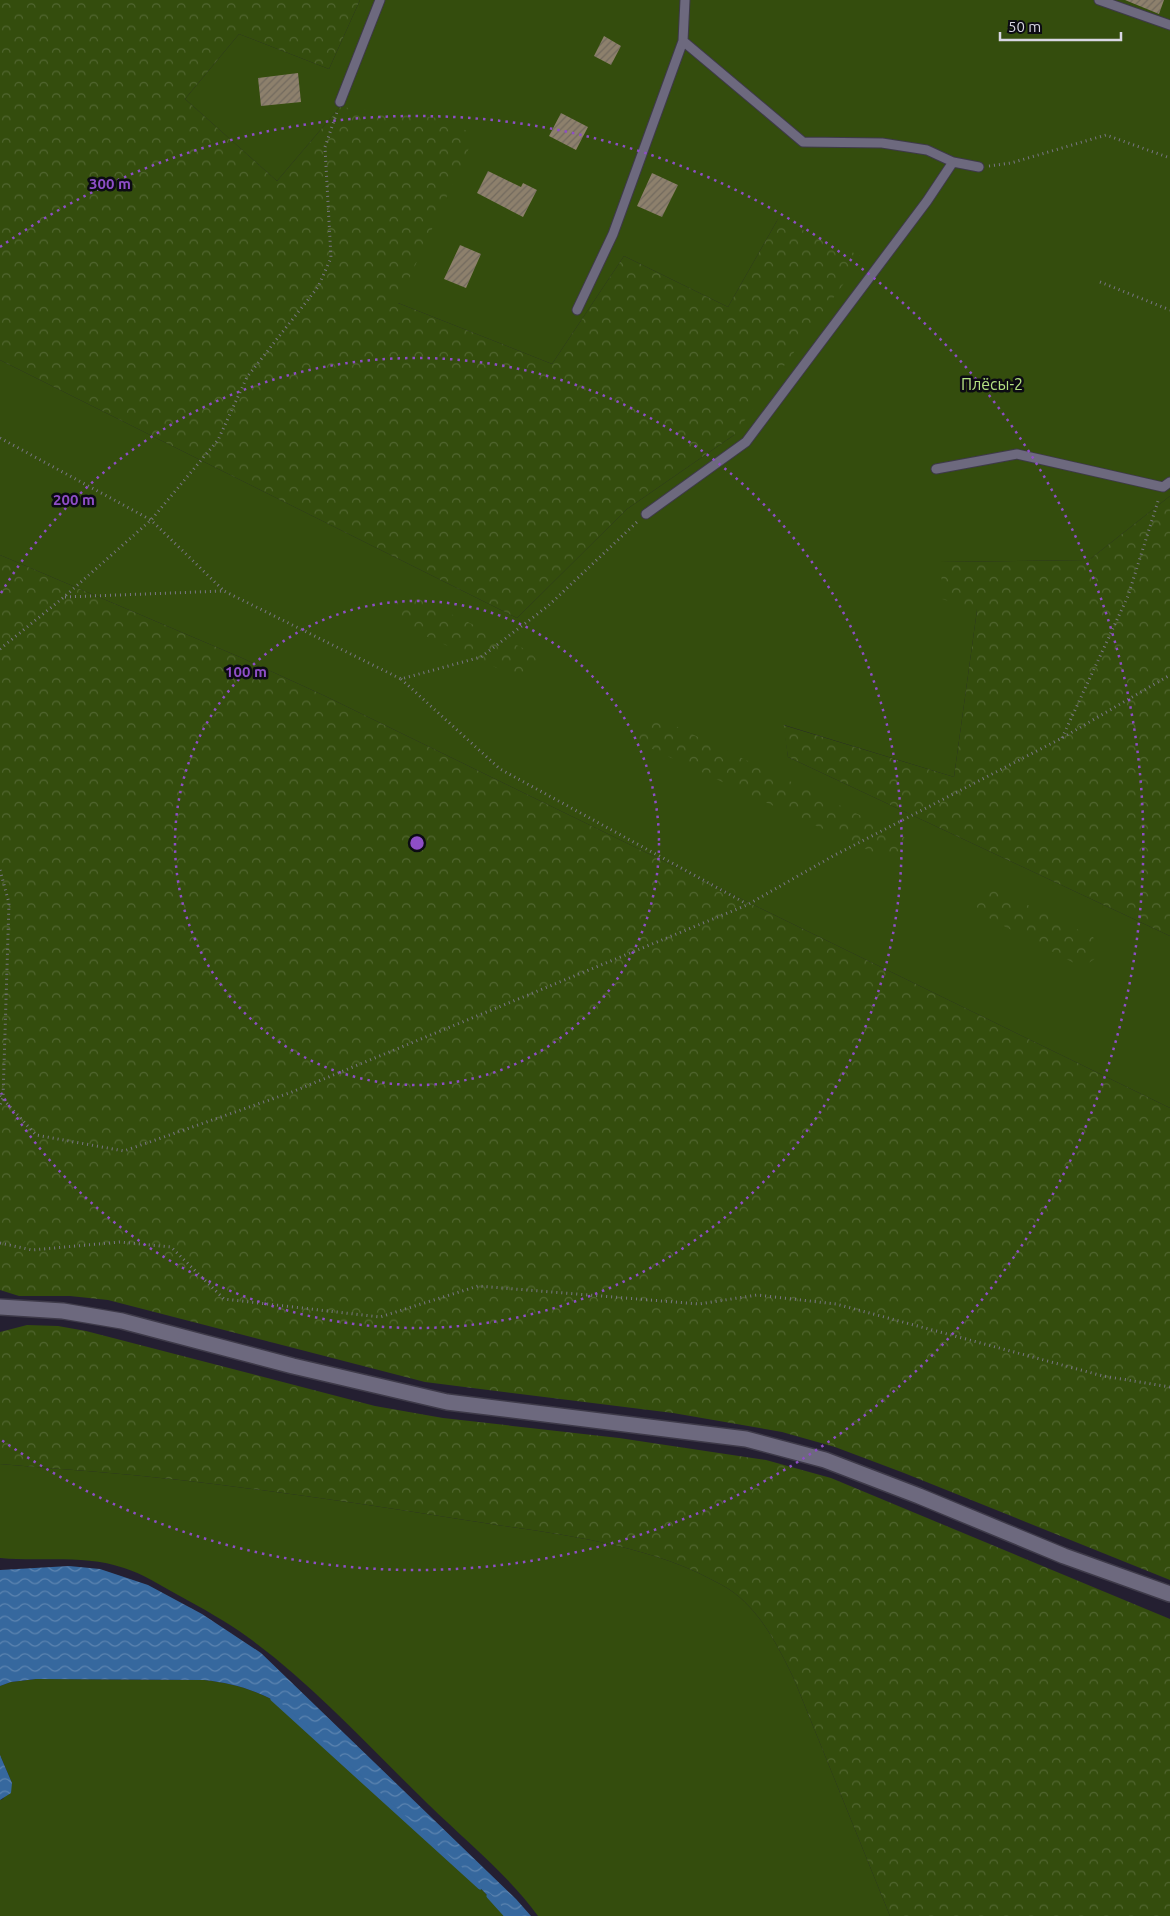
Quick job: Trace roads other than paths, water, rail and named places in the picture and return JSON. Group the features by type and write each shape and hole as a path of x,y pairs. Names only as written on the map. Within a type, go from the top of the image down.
{"street":[{"path":"0,1308 62,1311 122,1321 294,1366 447,1402 746,1439 824,1460 919,1496 1064,1556 1170,1594"}],"lane":[{"path":"340,102 380,0"},
{"path":"577,310 613,234 683,41 686,0"},
{"path":"1099,0 1170,25"},
{"path":"683,41 803,142 882,143 927,150 954,162 979,167"},
{"path":"646,514 746,442 927,202 954,162"},
{"path":"936,470 1017,454 1166,484"}],"water":[{"path":"69,1566 100,1569 148,1585 202,1614 261,1653 516,1899 531,1916 507,1916 466,1873 277,1702 250,1690 204,1680 36,1679 11,1682 0,1686 0,1570"},
{"path":"0,1755 12,1783 11,1793 0,1800"}],"waterway":[{"path":"273,1699 480,1887"},
{"path":"489,1896 507,1916"}],"park label":[{"name":"Плёсы-2","path":"992,384"}]}
